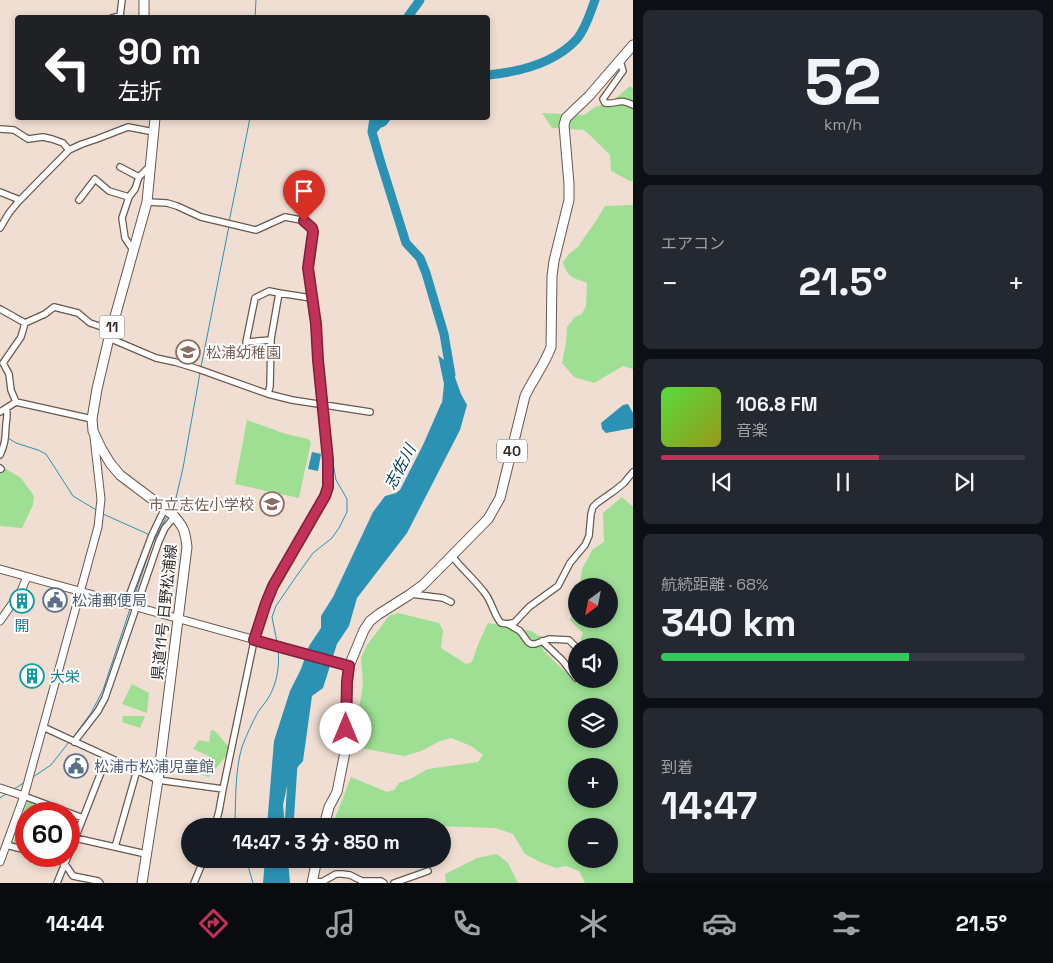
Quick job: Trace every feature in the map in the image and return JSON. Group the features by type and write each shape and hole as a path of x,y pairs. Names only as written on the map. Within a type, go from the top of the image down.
{"main road":[{"path":"144,0 144,15"},
{"name":"40","path":"326,818 329,807 337,792 346,747 347,682 345,666 364,630 370,621 379,614 423,585 488,519 500,498 526,396 551,347 552,276 569,200 564,125 566,118 589,96 633,45"},
{"name":"県道11号 日野松浦線","path":"142,883 158,780 187,547 186,533 174,515 120,475 110,464 94,431 92,419 110,334 147,202 155,120"},
{"path":"312,882 315,868"}],"street":[{"path":"120,15 122,0"},
{"path":"620,61 622,71 604,99 605,104 620,101 633,105"},
{"path":"0,228 20,200 69,150 128,127 154,132"},
{"path":"0,129 14,130 28,139 43,137 52,139 62,143 69,150"},
{"path":"133,250 126,238 122,218 129,197 135,189 139,177 151,165"},
{"path":"120,168 139,177"},
{"path":"79,200 95,179 109,191 129,197"},
{"path":"0,192 20,200"},
{"path":"147,202 167,203 201,217 256,230 285,217 301,220 312,228 313,232 308,268 316,324 326,432 328,487 325,496 273,586 266,603 254,640 217,818"},
{"path":"271,340 246,342 255,298 269,291 311,298"},
{"path":"268,394 270,386 271,340 279,293"},
{"path":"16,402 11,390 9,374 2,363 21,337 25,323 45,314 54,307 78,313 90,323 156,358 201,370 268,394 292,400 370,412"},
{"path":"0,309 25,323"},
{"path":"0,412 16,402 92,419"},
{"path":"0,455 6,436 8,413 6,408"},
{"path":"0,862 24,796 98,527 101,499 94,431"},
{"path":"508,624 515,622 529,607 558,586 570,563 587,541 593,507 624,483 633,472"},
{"path":"75,743 105,698 151,536 165,508"},
{"path":"131,605 161,535 174,515"},
{"path":"452,556 485,592 496,618 501,623 520,630 531,644 549,638 568,640"},
{"path":"0,569 345,666"},
{"path":"0,621 21,591 28,577"},
{"path":"411,594 443,598 451,602"},
{"path":"542,641 568,668"},
{"path":"43,727 158,780 223,789"},
{"path":"80,826 107,757"},
{"path":"115,847 137,770"},
{"path":"0,789 83,818"},
{"path":"80,839 146,854"},
{"path":"6,845 15,847"},
{"path":"57,883 64,867"},
{"path":"67,867 73,876 100,883"},
{"path":"194,883 200,868"},
{"path":"394,883 428,871"},
{"path":"312,882 322,882 336,874 342,874 350,875 362,881 381,881 384,883"}],"green space":[{"path":"630,86 633,88 633,181 611,171 610,155 584,130 552,128 542,113 584,115 595,107 611,102"},
{"path":"633,205 633,369 623,366 594,383 574,377 562,363 567,327 575,317 582,314 586,306 587,283 569,274 563,262 578,247 605,206"},
{"path":"247,420 286,434 308,439 311,442 299,498 235,484"},
{"path":"6,469 21,478 34,496 33,505 22,528 0,526 0,474"},
{"path":"622,497 633,507 633,883 585,883 579,871 571,868 618,868 618,818 568,818 568,867 556,868 525,854 513,834 495,828 451,827 451,818 335,818 351,777 387,792 394,790 399,783 428,769 478,762 483,755 471,746 451,738 404,756 361,748 354,739 363,684 361,658 367,645 389,616 398,613 439,623 443,630 441,648 466,664 472,662 488,623 531,631 541,637 543,650 568,673 568,688 618,688 618,638 581,638 583,633 578,628 618,628 618,578 581,578 582,569 593,549 604,542 603,513"},
{"path":"132,684 149,693 147,713 122,704"},
{"path":"123,716 145,716 140,728 122,722"},
{"path":"211,730 215,731 229,747 226,756 209,777 202,775 209,756 193,749 199,740 209,742"},
{"path":"497,854 508,863 518,883 446,883 445,874 477,858"}],"water":[{"path":"438,355 451,366 467,405 460,430 407,533 357,598 349,626 337,644 323,688 312,696 303,761 289,777 283,805 284,818 268,818 274,741 290,691 301,669 309,646 321,628 321,616 333,597 373,512 385,496 396,493 413,480 425,459 440,423 444,384"},
{"path":"628,404 633,413 633,428 606,433 602,429 601,423 623,405"},
{"path":"312,452 321,454 318,471 308,469"},
{"path":"264,868 289,868 290,883 263,883"}],"waterway":[{"path":"255,15 256,0"},
{"name":"志佐川","path":"409,15 420,0"},
{"path":"490,75 536,65 568,47 580,35 595,0"},
{"path":"229,222 250,120"},
{"name":"志佐川","path":"374,120 372,132 406,243 420,258 426,273 444,334 451,375"},
{"path":"372,131 384,120"},
{"path":"201,367 229,226"},
{"path":"171,509 176,498 183,468 200,373"},
{"name":"志佐川","path":"403,494 445,406"},
{"path":"8,438 16,443 46,454 73,496 98,511"},
{"path":"277,642 272,617 276,606 313,553 332,538 347,512 347,499 336,480 332,457"},
{"path":"103,514 150,535"},
{"path":"132,603 152,544 167,516"},
{"path":"72,739 91,713 103,690 130,609"},
{"path":"235,818 237,774 240,756 258,712 273,688 279,662 278,648"},
{"path":"33,777 51,765 69,742"},
{"name":"志佐川","path":"290,818 293,764"},
{"path":"14,789 25,782"},
{"path":"0,798 6,794"},
{"path":"249,868 253,883"}],"place":[{"name":"松浦幼稚園","path":"188,352"},
{"name":"市立志佐小学校","path":"272,504"},
{"name":"松浦郵便局","path":"55,600"},
{"name":"開","path":"22,601"},
{"name":"大栄","path":"32,676"},
{"name":"松浦市松浦児童館","path":"76,766"}],"route":[{"path":"304,221 312,228 313,232 308,268 316,324 326,432 328,487 325,496 273,586 254,640 349,666 346,729"}]}
